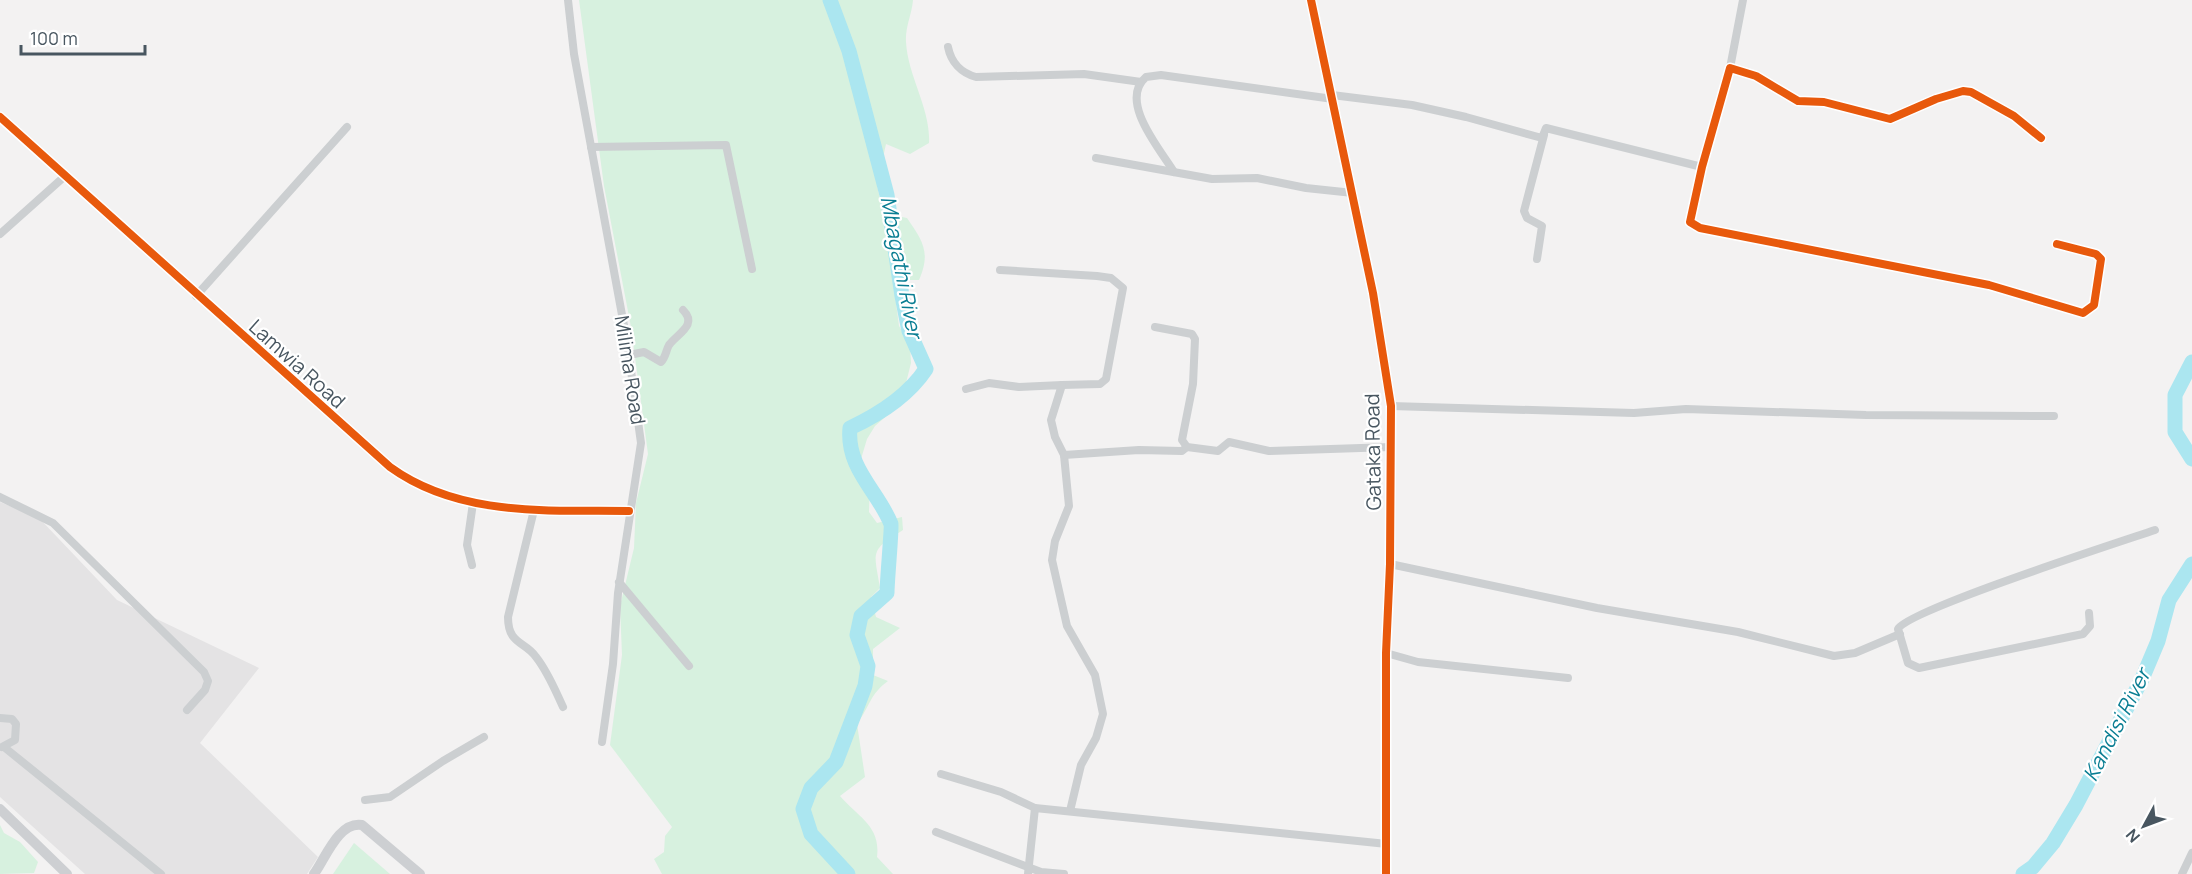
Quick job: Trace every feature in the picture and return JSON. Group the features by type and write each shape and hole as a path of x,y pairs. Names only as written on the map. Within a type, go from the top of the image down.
{"street":[{"name":"Milima Road","path":"568,0 574,54 629,355 641,443 619,582 613,664 602,742"},
{"name":"Gataka Road","path":"1311,0 1373,292 1391,406 1390,564 1386,652 1386,874"},
{"path":"1743,0 1730,68 1690,219 1692,225 1989,285 2083,313 2094,305 2101,259 2096,254 2057,244"},
{"path":"948,47 956,64 968,75 976,77 1084,74 1141,82 1154,74 1412,105 1542,138 1546,128"},
{"path":"1730,68 1756,76 1798,101 1824,102 1890,119 1936,99 1963,91 1971,92 2014,116 2041,138"},
{"path":"1141,82 1136,100 1138,112 1174,172"},
{"name":"Lamwia Road","path":"0,117 196,296 390,467 427,491 473,503 534,510 629,511"},
{"path":"196,296 347,127"},
{"path":"1546,128 1702,167"},
{"path":"1537,259 1542,226 1527,218 1524,211 1546,128"},
{"path":"591,147 726,146 752,269"},
{"path":"1096,158 1212,179 1257,178 1306,188 1353,193"},
{"path":"0,234 65,176"},
{"path":"966,389 989,383 1019,387 1100,384 1106,379 1122,288 1111,278 1000,270"},
{"path":"629,355 644,352 661,362 668,346 687,327 688,321 683,310"},
{"path":"1155,327 1192,334 1195,339 1193,384 1182,440 1187,447 1218,451 1229,442 1269,451 1391,447"},
{"path":"1062,385 1051,420 1055,437 1064,455 1070,506 1055,541 1052,560 1067,626 1095,675 1103,714 1096,738 1081,765 1070,811"},
{"path":"1391,406 1634,413 1686,409 1843,414 2054,416"},
{"path":"1064,455 1148,450 1182,452 1187,447"},
{"path":"0,497 53,523 204,672 208,681 205,690 187,710"},
{"path":"472,565 467,545 473,503"},
{"path":"534,510 508,617 508,627 523,648 535,654 563,707"},
{"path":"2089,613 2090,626 2083,634 1919,668 1908,663 1898,629 1905,621 1946,603 2155,530"},
{"path":"1390,564 1597,609 1738,632 1834,656 1856,653 1900,634"},
{"path":"619,582 689,666"},
{"path":"1386,652 1418,662 1568,678"},
{"path":"0,718 12,719 16,724 15,740 2,747 161,874"},
{"path":"365,800 390,797 443,760 484,736"},
{"path":"940,774 1001,792 1035,808 1387,844"},
{"path":"0,808 67,874"},
{"path":"1028,871 1035,808"},
{"path":"314,874 343,830 355,824 362,825 420,874"},
{"path":"936,832 1028,871 1064,874"},
{"path":"2181,874 2192,853"}],"shaded area":[{"path":"0,502 39,518 117,600 259,668 200,743 318,857 307,874 85,874 0,797"}],"green space":[{"path":"579,0 913,0 906,42 911,68 927,118 929,143 910,154 886,144 877,185 883,213 907,218 921,241 925,255 919,280 893,280 899,326 910,344 911,363 901,403 875,426 867,439 861,459 870,480 869,512 877,523 902,517 903,530 884,543 876,553 880,588 871,597 876,617 900,628 873,649 873,660 863,671 888,681 874,696 857,724 865,777 840,796 872,830 877,846 877,857 893,874 662,874 654,859 664,852 665,836 672,827 610,745 622,655 620,606 634,548 636,503 648,454 631,327 604,186"},
{"path":"0,825 4,833 20,842 38,862 34,873 0,874"},
{"path":"354,843 390,874 333,874"}],"waterway":[{"name":"Mbagathi River","path":"830,0 849,51 887,195 909,331 926,369 911,388 893,403 850,428 850,442 858,467 891,524 887,593 861,616 857,635 868,666 865,686 836,762 811,788 803,809 811,834 848,874"},
{"name":"Kandisi River","path":"2192,362 2175,395 2175,432 2192,459"},
{"name":"Kandisi River","path":"2023,874 2033,867 2053,843 2076,805 2142,679 2158,641 2169,600 2192,564"}],"cycle path":[{"path":"1311,0 1373,293 1391,406 1390,564 1386,653 1386,874"},
{"path":"2041,138 2014,116 1971,92 1963,91 1936,99 1890,119 1824,102 1798,101 1756,76 1730,68 1702,167 1690,222 1700,228 1989,285 2083,313 2094,305 2101,259 2096,254 2057,244"},
{"path":"0,117 390,467 417,483 445,495 474,503 536,510 629,511"}]}
